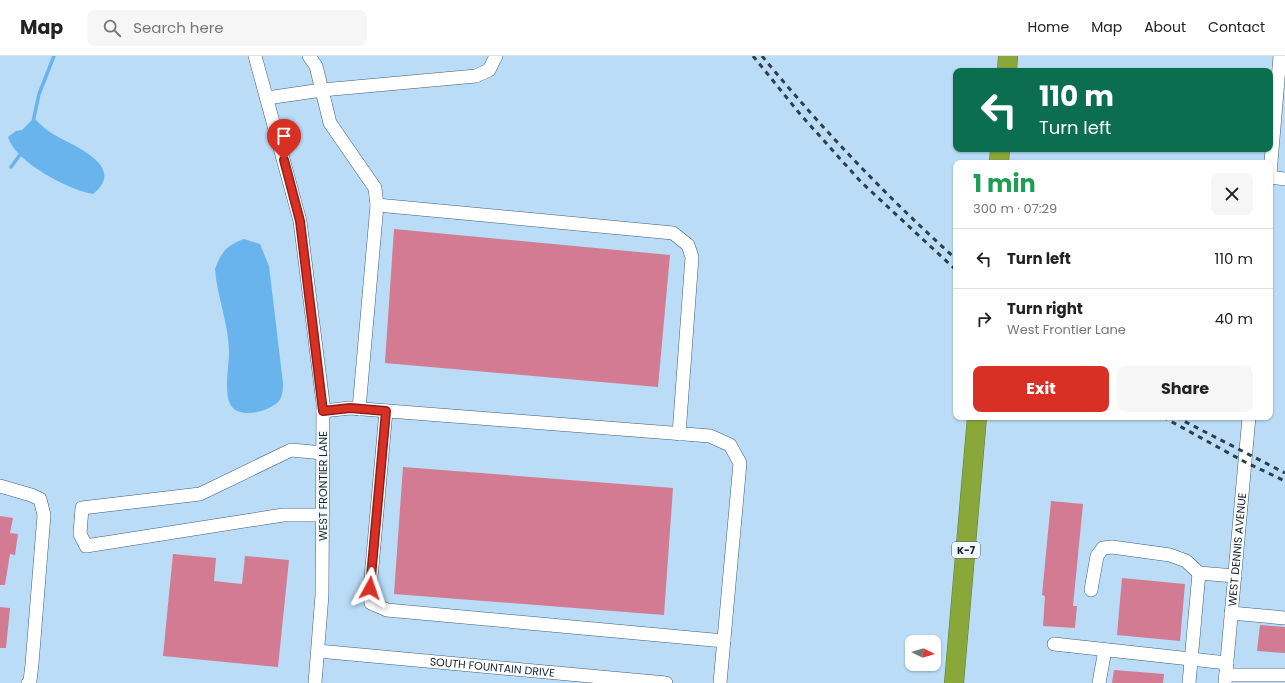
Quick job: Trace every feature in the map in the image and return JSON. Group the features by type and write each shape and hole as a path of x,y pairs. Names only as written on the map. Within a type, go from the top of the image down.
{"highway":[{"path":"1007,68 1008,56"},
{"name":"K-7","path":"954,683 977,420"}],"street":[{"name":"WEST FRONTIER LANE","path":"255,56 300,221 323,411 322,595 315,683"},
{"path":"309,56 316,66 330,123 375,188 377,205 359,409"},
{"path":"267,98 322,90 476,76 489,70 496,56"},
{"path":"1273,140 1280,56"},
{"path":"1273,177 1285,179"},
{"path":"377,205 674,233 688,245 692,257 679,434"},
{"path":"323,411 359,409 710,436 730,445 740,463 720,683"},
{"path":"386,411 370,588 371,603 387,610 724,641"},
{"name":"WEST DENNIS AVENUE","path":"1226,674 1249,420"},
{"path":"322,515 283,515 86,546 80,534 82,508 200,494 291,450 323,453"},
{"path":"0,486 40,499 44,515 32,664 30,681 28,683"},
{"path":"1091,590 1097,556 1103,548 1112,547 1170,555 1186,561 1200,573 1235,576"},
{"path":"1189,683 1200,573"},
{"path":"1231,613 1285,618"},
{"path":"1054,644 1192,659 1226,674 1268,679 1285,675"},
{"path":"1099,683 1104,650"},
{"name":"SOUTH FOUNTAIN DRIVE","path":"318,651 666,683"}],"water":[{"path":"34,118 48,131 94,158 101,166 104,174 102,184 93,194 57,181 32,165 21,156 13,146 8,137 16,131 22,130"},
{"path":"244,239 260,244 269,266 283,383 282,394 279,401 275,405 263,410 249,413 237,411 229,402 227,389 229,353 227,332 215,269 225,250"}],"building":[{"path":"394,229 670,255 658,387 385,363"},
{"path":"403,467 673,488 664,615 394,594"},
{"path":"1051,501 1083,504 1073,606 1077,606 1075,628 1043,626 1045,596 1042,595"},
{"path":"0,516 13,518 10,533 18,534 15,555 10,554 5,585 0,585"},
{"path":"173,554 216,558 214,581 242,584 245,556 289,560 278,667 163,656"},
{"path":"1122,578 1185,584 1180,641 1117,635"},
{"path":"0,607 10,608 6,648 0,648"},
{"path":"1260,625 1285,627 1285,653 1257,651"},
{"path":"1114,670 1164,674 1163,683 1112,683"}],"waterway":[{"path":"33,122 39,94 54,56"},
{"path":"11,167 22,152"}],"railway":[{"path":"753,56 800,114 861,182 953,267"},
{"path":"762,56 831,136 905,211 953,256"},
{"path":"1168,420 1245,462 1285,481"},
{"path":"1182,420 1285,473"}],"route":[{"path":"284,160 300,221 323,411 350,408 386,411 370,588"}]}
